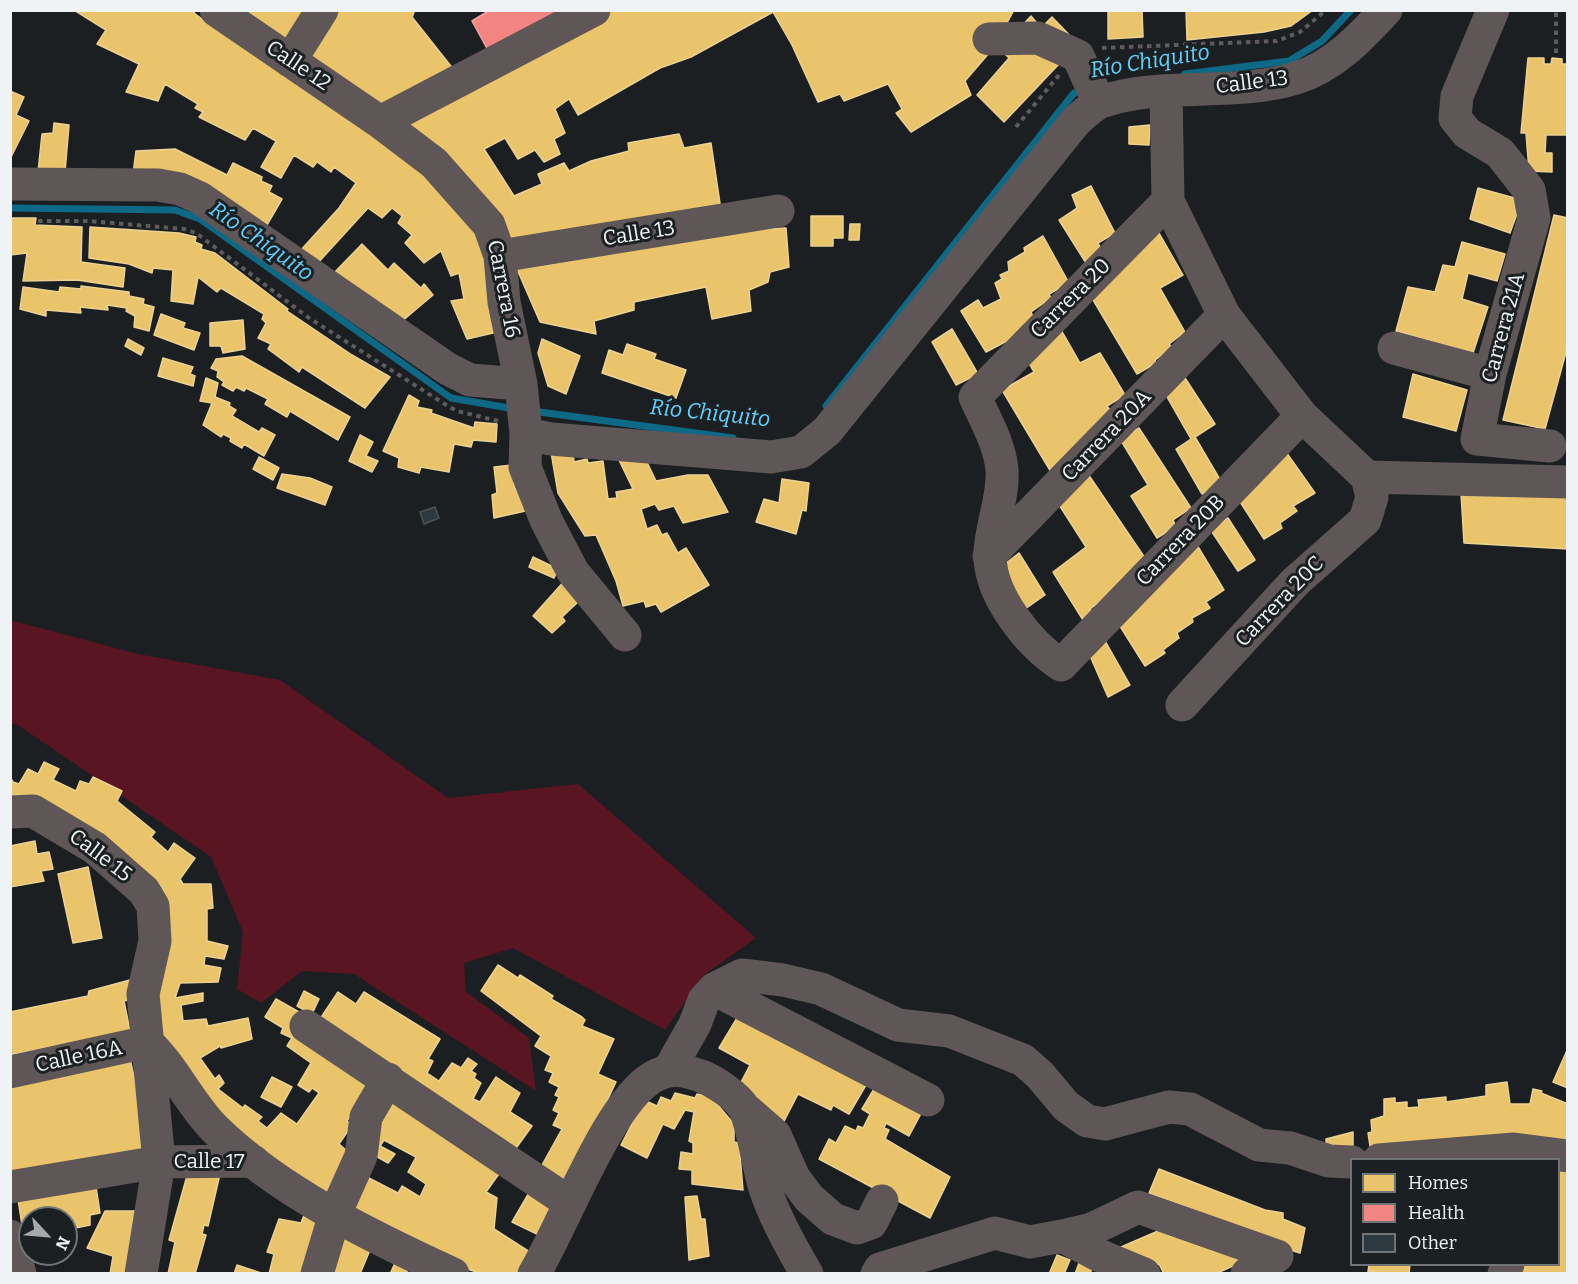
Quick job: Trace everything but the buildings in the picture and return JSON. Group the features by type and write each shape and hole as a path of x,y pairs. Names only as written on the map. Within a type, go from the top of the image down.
{"street":[{"name":"Calle 12","path":"216,10 380,122"},
{"path":"290,61 322,10"},
{"path":"380,122 594,10"},
{"name":"Calle 13","path":"1098,98 1239,87 1295,79 1322,67 1357,43 1386,10"},
{"name":"Carrera 21A","path":"1493,10 1457,96 1455,118 1467,133 1500,153 1529,190 1534,218 1490,374 1477,440 1550,447"},
{"path":"10,184 158,185 180,189 200,198 448,369 523,408 551,439 771,457 801,452 827,431 1076,121 1098,98 1080,58 1038,38 989,39"},
{"path":"1166,92 1168,201 1224,315 1302,416 1370,487 1568,482"},
{"name":"Carrera 16","path":"380,122 434,163 489,225 500,256 504,302 523,408 525,467 546,520 573,572 625,635"},
{"name":"Carrera 20","path":"989,556 1000,503 1002,469 993,437 975,397 1168,201"},
{"name":"Calle 13","path":"500,256 778,211"},
{"name":"Carrera 20A","path":"989,556 1224,315"},
{"path":"1394,348 1490,374"},
{"name":"Carrera 20B","path":"989,556 995,583 1018,624 1039,651 1060,665 1302,416"},
{"name":"Carrera 20C","path":"1182,705 1295,582 1365,520 1370,487"},
{"name":"Calle 15","path":"10,812 33,811 95,848 144,891 153,906 155,941 143,994 159,1162 141,1274"},
{"path":"669,1070 695,1024 704,1000 714,989 742,975 783,980 821,989 898,1024 949,1031 1023,1060 1066,1106 1087,1121 1105,1124 1169,1107 1190,1110 1258,1145 1290,1148 1329,1161 1350,1162"},
{"path":"714,989 928,1100"},
{"path":"306,1026 570,1203"},
{"path":"147,1042 214,1129 253,1161"},
{"name":"Calle 16A","path":"10,1072 147,1042"},
{"path":"534,1274 554,1241 570,1203 624,1103 652,1077 669,1070 686,1070 707,1078 775,1135 794,1178 809,1198 832,1219 857,1228 871,1223 882,1201"},
{"path":"317,1274 335,1214 362,1156 366,1117 388,1079"},
{"path":"744,1108 765,1189 794,1253 807,1274"},
{"path":"1424,1158 1514,1154 1568,1156"},
{"name":"Calle 17","path":"10,1187 159,1162 253,1161 335,1214 453,1274"},
{"path":"877,1274 880,1269 995,1233 1030,1242 1092,1229 1138,1207 1276,1256 1247,1274"},
{"path":"10,1236 20,1274"},
{"path":"1062,1236 1096,1254 1143,1274"}],"path":[{"path":"1016,127 1080,58 1100,48 1277,41 1300,32 1326,10"},
{"path":"1556,10 1556,53"},
{"path":"38,221 109,223 184,229 196,233 309,318 457,411 494,419 523,408"}],"shaded area":[{"path":"10,620 138,654 280,680 448,798 578,784 756,938 704,975 665,1030 513,948 464,963 466,992 529,1038 536,1091 354,974 302,971 261,1003 237,989 243,932 211,857 15,723 11,725"}],"waterway":[{"name":"Río Chiquito","path":"1185,74 1289,61 1322,41 1351,10"},
{"name":"Río Chiquito","path":"826,406 1074,93 1083,91"},
{"name":"Río Chiquito","path":"10,208 175,210 200,219 451,398 515,409"},
{"name":"Río Chiquito","path":"532,411 733,438"}]}
